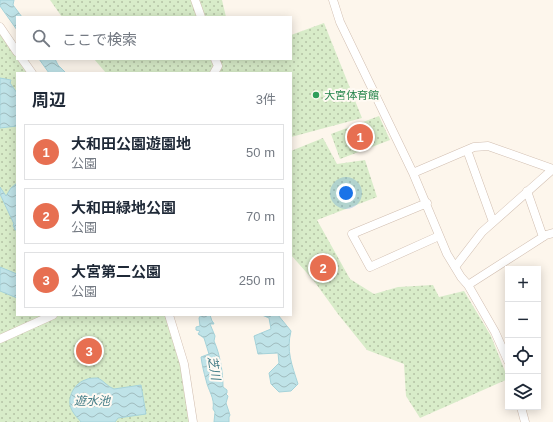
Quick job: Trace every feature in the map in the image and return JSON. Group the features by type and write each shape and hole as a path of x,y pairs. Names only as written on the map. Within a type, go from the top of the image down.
{"street":[{"path":"195,0 201,16"},
{"path":"333,0 340,22 427,203 447,254 461,277 468,285 495,332 505,354"},
{"path":"0,27 16,51"},
{"path":"23,60 31,72"},
{"path":"215,60 218,66 215,72"},
{"path":"413,173 474,147 488,146 553,168 482,232 455,267"},
{"path":"467,150 493,222"},
{"path":"527,191 543,237"},
{"path":"427,203 352,234 370,267 439,236"},
{"path":"468,285 543,237 553,233"},
{"path":"0,339 52,316"},
{"path":"169,316 184,364 193,422"},
{"path":"522,410 525,422"}],"green space":[{"path":"50,0 222,0 226,16 61,16"},
{"path":"324,23 362,118 292,137 292,72 105,72 95,60 292,60 292,35"},
{"path":"0,33 16,56 16,60 19,60 27,72 16,72 16,316 166,316 183,370 190,422 0,422"},
{"path":"379,116 390,140 340,159 331,134"},
{"path":"323,138 337,164 365,160 377,197 317,220 350,279 374,294 398,287 433,285 439,297 464,291 491,336 505,371 505,380 420,418 406,396 404,364 367,350 314,281 292,256 292,151"}],"water":[{"path":"0,0 14,0 13,5 21,16 16,16 16,29 0,6"},
{"path":"40,60 56,60 65,72 48,72"},
{"path":"0,78 11,80 10,83 16,92 16,126 0,128"},
{"path":"16,184 16,230 0,194 0,187 6,196 11,188"},
{"path":"0,267 16,274 16,298 0,291"},
{"name":"芝川","path":"200,316 210,316 214,324 210,324 215,336 214,341 221,364 223,387 227,390 226,394 228,396 226,403 230,415 229,422 214,422 215,412 213,409 213,401 207,384 201,357 209,354 204,338 198,334 200,331 196,330 196,327 200,326 199,318"},
{"path":"264,316 279,316 291,331 289,352 298,384 291,391 279,392 271,384 269,373 279,363 278,353 258,354 254,336 271,329 269,318"},
{"name":"遊水池","path":"98,378 114,389 141,385 146,414 118,418 115,422 81,422 71,408 70,398 74,389 81,382 88,379"}],"place":[{"name":"大宮体育館","path":"316,95"},
{"name":"大和田公園遊園地","path":"360,137"},
{"name":"大和田緑地公園","path":"323,268"},
{"name":"大宮第二公園","path":"89,351"}]}
